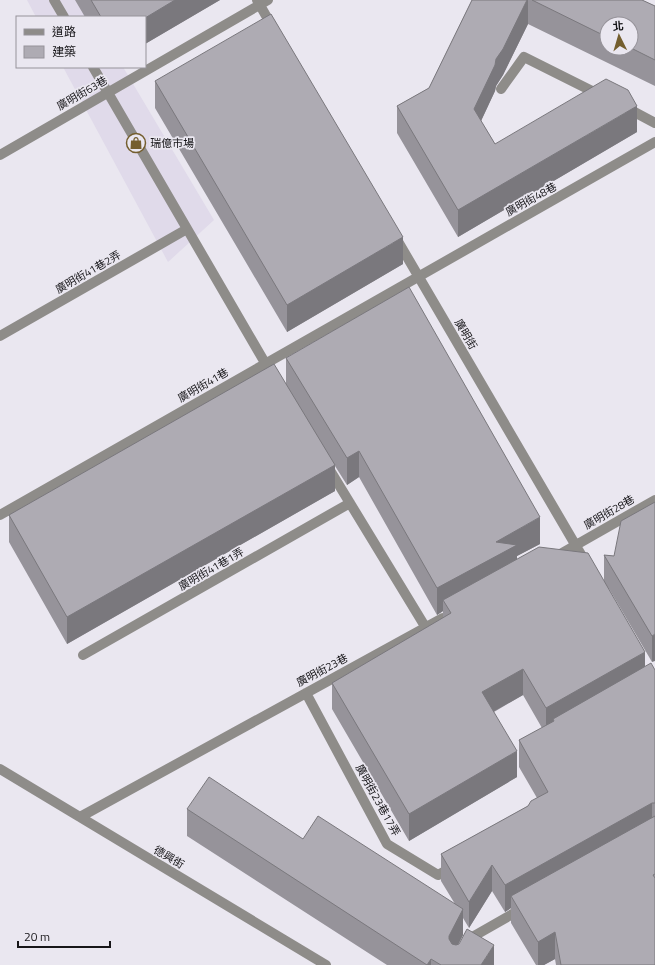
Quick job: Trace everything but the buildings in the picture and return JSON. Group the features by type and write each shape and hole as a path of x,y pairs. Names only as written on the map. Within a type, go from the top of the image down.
{"street":[{"path":"54,0 63,16"},
{"path":"261,2 279,39"},
{"name":"廣明街63巷","path":"0,155 261,2"},
{"path":"500,89 524,57 655,123"},
{"path":"93,68 273,376"},
{"name":"廣明街48巷","path":"418,276 655,142"},
{"name":"廣明街","path":"390,228 592,573"},
{"name":"廣明街41巷2弄","path":"0,336 187,229"},
{"name":"廣明街41巷","path":"0,514 418,276"},
{"path":"322,456 426,628"},
{"name":"廣明街28巷","path":"576,546 655,500"},
{"name":"廣明街41巷1弄","path":"83,655 350,503"},
{"path":"549,560 576,546"},
{"name":"廣明街23巷","path":"80,817 453,613"},
{"name":"廣明街23巷17弄","path":"306,693 387,844 438,875 465,860"},
{"name":"德興街","path":"0,768 326,965"},
{"path":"455,965 468,940 530,905"}],"shaded area":[{"path":"27,0 84,0 93,16 35,16"},
{"name":"瑞億市場","path":"64,68 124,68 214,220 168,262"}],"place":[{"name":"瑞億市場","path":"136,143"}]}
